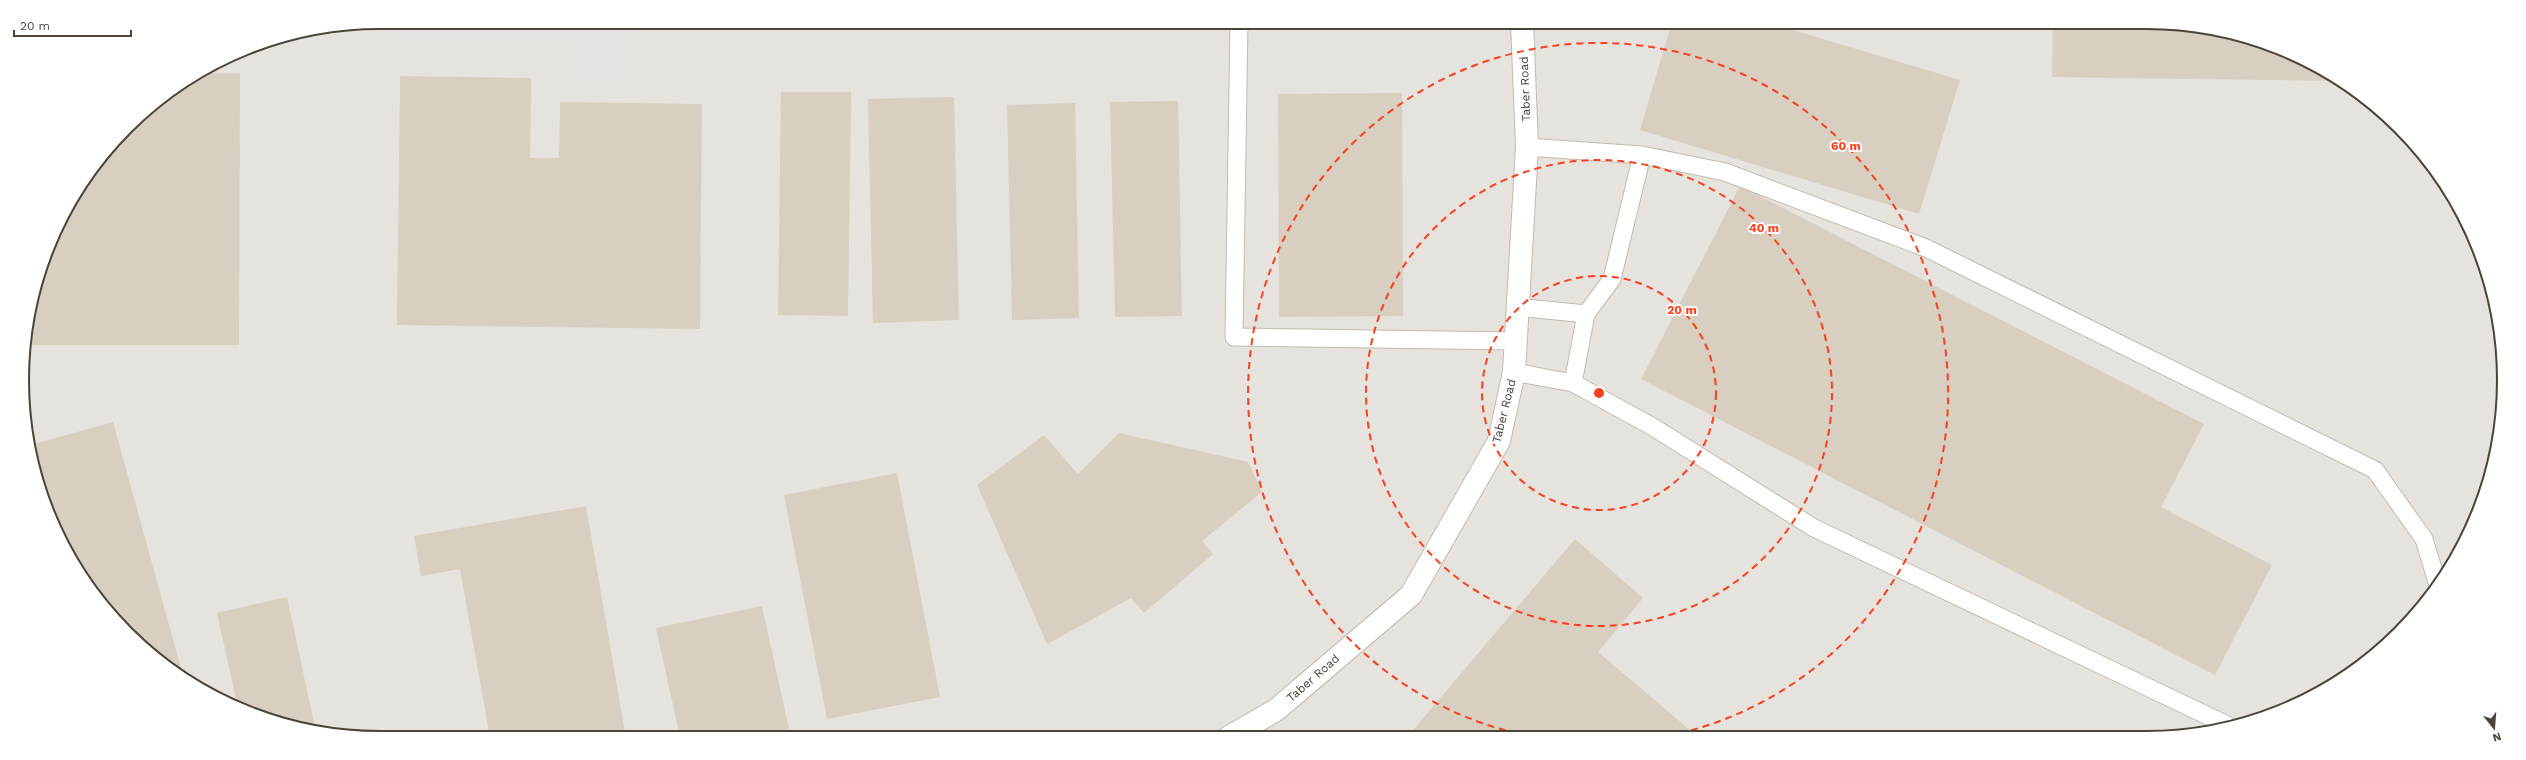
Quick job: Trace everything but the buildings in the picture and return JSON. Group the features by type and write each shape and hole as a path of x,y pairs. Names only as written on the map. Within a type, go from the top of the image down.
{"street":[{"name":"Taber Road","path":"1239,731 1276,710 1410,595 1499,441 1514,372 1514,341 1527,147 1522,29"}],"lane":[{"path":"1239,29 1234,337 1514,341"},
{"path":"1527,147 1642,155 1725,172 1926,248 2375,470 2424,539 2436,578"},
{"path":"1574,383 1586,314 1612,279 1642,155"},
{"path":"1516,307 1586,314"},
{"path":"1514,372 1574,383 1653,427 1814,528 2223,722"}],"shaded area":[{"path":"380,29 2146,29 2192,32 2214,36 2237,41 2280,56 2322,76 2341,88 2377,116 2394,132 2410,149 2438,185 2461,225 2470,246 2485,289 2490,312 2494,334 2497,380 2494,426 2485,471 2478,493 2461,535 2450,556 2438,575 2410,611 2377,644 2341,672 2322,684 2301,695 2259,712 2237,719 2192,728 2146,731 380,731 334,728 289,719 225,695 204,684 166,658 132,628 102,594 76,556 65,535 48,493 36,448 32,426 29,380 32,334 39,300 83,192 116,149 149,116 185,88 225,65 289,41 334,32"},
{"path":"390,29 633,29 632,80 566,79 567,41 390,40"}]}
